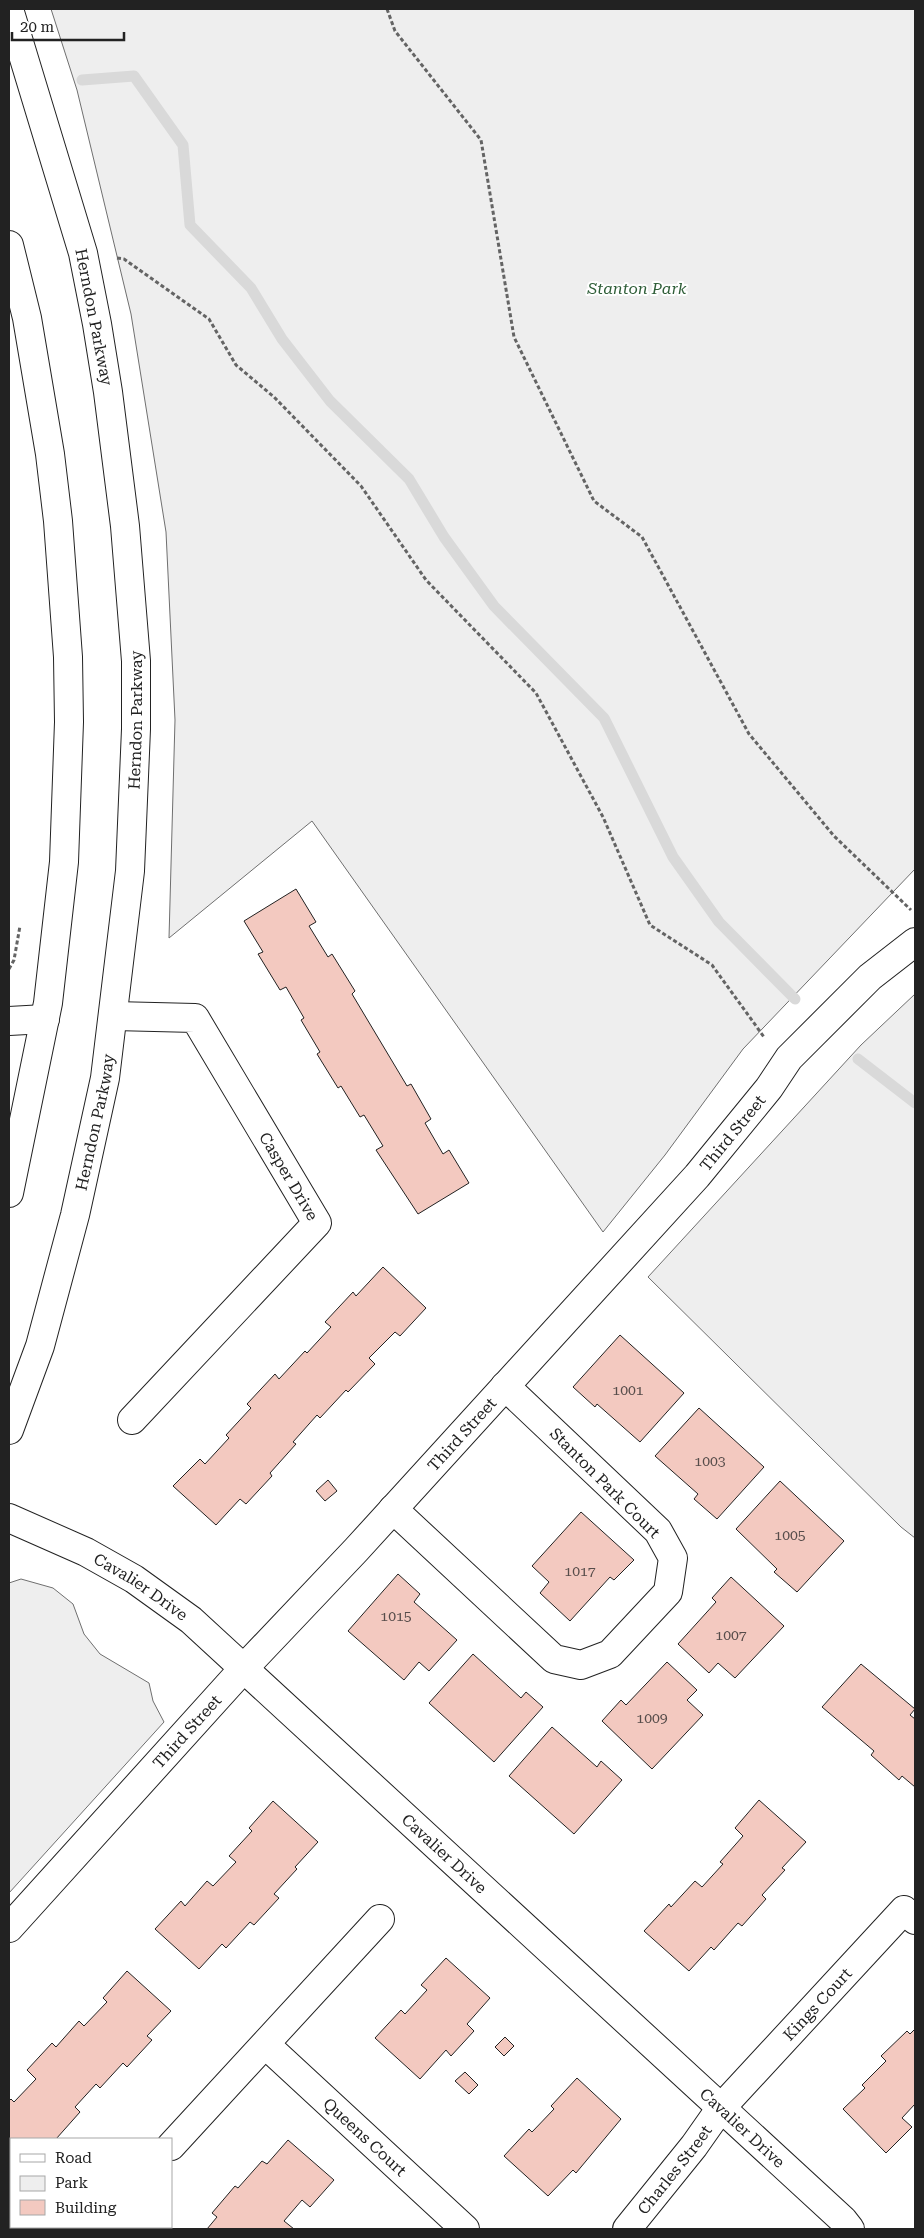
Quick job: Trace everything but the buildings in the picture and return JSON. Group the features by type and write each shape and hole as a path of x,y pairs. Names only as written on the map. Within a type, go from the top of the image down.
{"street":[{"name":"Herndon Parkway","path":"9,9 83,253 108,392 117,458 125,526 136,660 136,780 130,871 114,1016 105,1078 75,1215 40,1346 9,1430"},
{"path":"9,244 27,318 50,454 58,521 68,657 69,722 64,862 45,1019 9,1193"},
{"name":"Third Street","path":"9,1928 244,1668 393,1509 696,1176 769,1088 789,1058 870,977 915,942"},
{"name":"Casper Drive","path":"114,1016 195,1018 317,1223 132,1420"},
{"path":"9,1021 45,1019"},
{"name":"Stanton Park Court","path":"393,1509 554,1660 581,1665 610,1654 668,1592 673,1558 658,1531 505,1386"},
{"name":"Cavalier Drive","path":"9,1518 86,1552 134,1579 191,1620 836,2214 850,2229"},
{"name":"Kings Court","path":"720,2109 904,1910 915,1920"},
{"path":"172,2145 380,1919"},
{"name":"Queens Court","path":"266,2045 465,2229"},
{"name":"Charles Street","path":"627,2229 694,2146 720,2109"}],"path":[{"path":"387,9 395,31 481,140 514,337 594,501 642,537 749,734 834,836 915,914"},
{"path":"83,253 124,259 209,319 236,365 274,396 361,486 426,580 536,693 603,818 650,925 712,965 769,1044 789,1058"},
{"path":"9,969 14,960 21,924"}],"green space":[{"name":"Stanton Park","path":"51,9 915,9 915,869 743,1049 665,1155 603,1232 312,821 169,938 175,720 166,532 131,314 77,90"},
{"path":"915,994 915,1538 901,1527 648,1277 861,1045"},
{"path":"21,1579 53,1588 73,1604 84,1634 100,1654 149,1683 153,1701 164,1722 9,1893 9,1583"}],"waterway":[{"path":"82,80 134,76 183,145 190,225 251,288 282,339 330,401 409,479 444,537 494,606 604,718 673,857 719,922 795,999"},
{"path":"858,1059 915,1103"}]}
